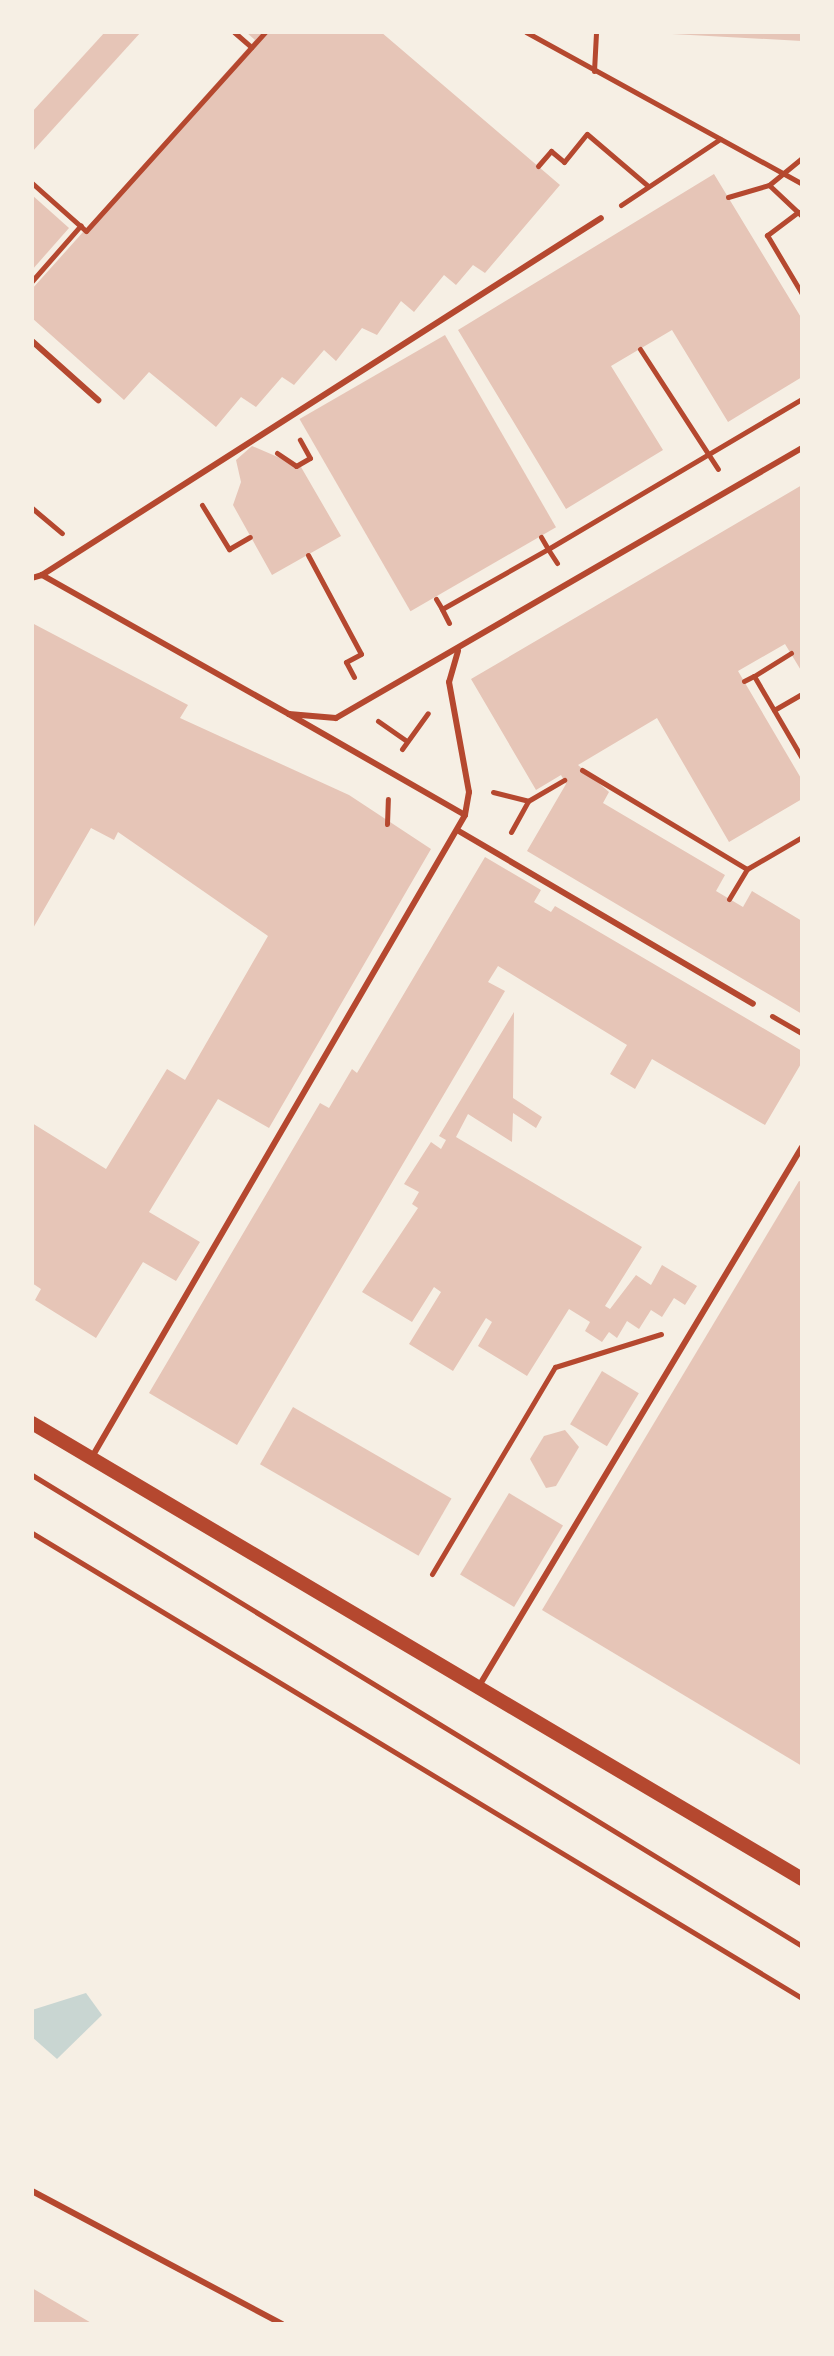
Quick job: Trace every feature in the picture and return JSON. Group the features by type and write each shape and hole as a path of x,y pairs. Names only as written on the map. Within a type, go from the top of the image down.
{"street":[{"path":"32,1423 802,1879"}],"lane":[{"path":"32,578 42,575 601,218"},
{"path":"32,341 98,400"},
{"path":"289,714 336,718 461,650 802,448"},
{"path":"42,575 465,815"},
{"path":"91,1458 465,815 469,792 449,682 461,650"},
{"path":"457,830 753,1004"},
{"path":"478,1688 802,1147"},
{"path":"32,2191 282,2324"}],"path":[{"path":"234,32 251,47"},
{"path":"32,183 86,231 265,32"},
{"path":"526,32 802,184"},
{"path":"594,71 596,32"},
{"path":"538,166 551,151 564,162 587,134 648,186"},
{"path":"601,218 720,139"},
{"path":"728,197 769,185 802,158"},
{"path":"769,185 800,214 767,235 802,294"},
{"path":"32,281 81,225"},
{"path":"640,349 717,468"},
{"path":"442,609 802,399"},
{"path":"192,511 203,504 229,549 250,537"},
{"path":"32,508 81,550"},
{"path":"541,537 559,566"},
{"path":"308,555 361,654 346,662 356,680"},
{"path":"436,599 461,650"},
{"path":"744,681 791,653"},
{"path":"754,676 802,758"},
{"path":"774,710 802,694"},
{"path":"582,770 747,869"},
{"path":"498,853 528,801 564,780"},
{"path":"490,788 499,798 528,801"},
{"path":"729,899 747,869 802,837"},
{"path":"777,1019 802,1033"},
{"path":"432,1574 555,1367 666,1332"},
{"path":"32,1475 802,1946"},
{"path":"32,1533 802,1998"}],"shaded area":[{"path":"86,1993 102,2015 57,2059 32,2037 32,2010"}],"building":[{"path":"105,32 141,32 32,152 32,112"},
{"path":"246,32 381,32 560,185 485,273 473,265 456,285 444,275 414,312 401,301 377,335 362,328 336,361 324,350 294,385 282,377 256,407 241,397 216,427 149,372 124,400 32,318 32,289 255,40"},
{"path":"672,32 802,32 802,41 672,34"},
{"path":"714,174 802,319 802,377 728,422 672,330 611,366 663,450 566,509 458,330"},
{"path":"32,195 69,228 32,270"},
{"path":"445,335 556,527 411,611 300,419"},
{"path":"252,446 301,467 341,536 272,575 233,505 241,482 236,460"},
{"path":"802,485 802,672 785,644 738,671 802,780 802,799 729,842 657,718 578,765 609,792 603,803 725,875 716,891 743,907 752,891 802,921 802,1014 527,851 566,784 561,775 536,790 471,679"},
{"path":"32,623 188,705 180,718 349,795 431,849 269,1128 218,1099 149,1212 200,1242 176,1281 143,1262 96,1338 35,1300 41,1289 32,1283 32,1123 106,1169 167,1069 185,1080 268,936 118,832 114,840 91,828 32,930"},
{"path":"485,857 541,890 534,902 551,912 555,906 802,1051 802,1062 765,1125 652,1059 635,1089 610,1074 627,1045 498,966 488,982 505,991 237,1445 149,1393 320,1103 329,1108 352,1069 357,1073"},
{"path":"514,1012 513,1098 542,1117 536,1128 513,1113 512,1142 468,1114 456,1137 642,1247 605,1306 610,1309 636,1275 651,1285 662,1265 697,1286 685,1305 674,1298 662,1317 651,1310 639,1329 627,1321 617,1338 609,1332 602,1342 585,1331 590,1322 569,1309 527,1376 478,1346 492,1322 486,1318 453,1371 409,1344 441,1292 434,1287 412,1322 362,1292 418,1208 412,1204 419,1192 404,1184 431,1142 441,1149 446,1140 439,1136"},
{"path":"799,1181 802,1182 802,1766 542,1610"},
{"path":"602,1371 639,1393 607,1446 570,1424"},
{"path":"293,1407 451,1498 418,1556 260,1464"},
{"path":"565,1430 579,1447 556,1486 546,1488 530,1459 544,1436"},
{"path":"509,1493 563,1525 514,1607 460,1574"},
{"path":"32,2288 93,2324 32,2324"}]}
